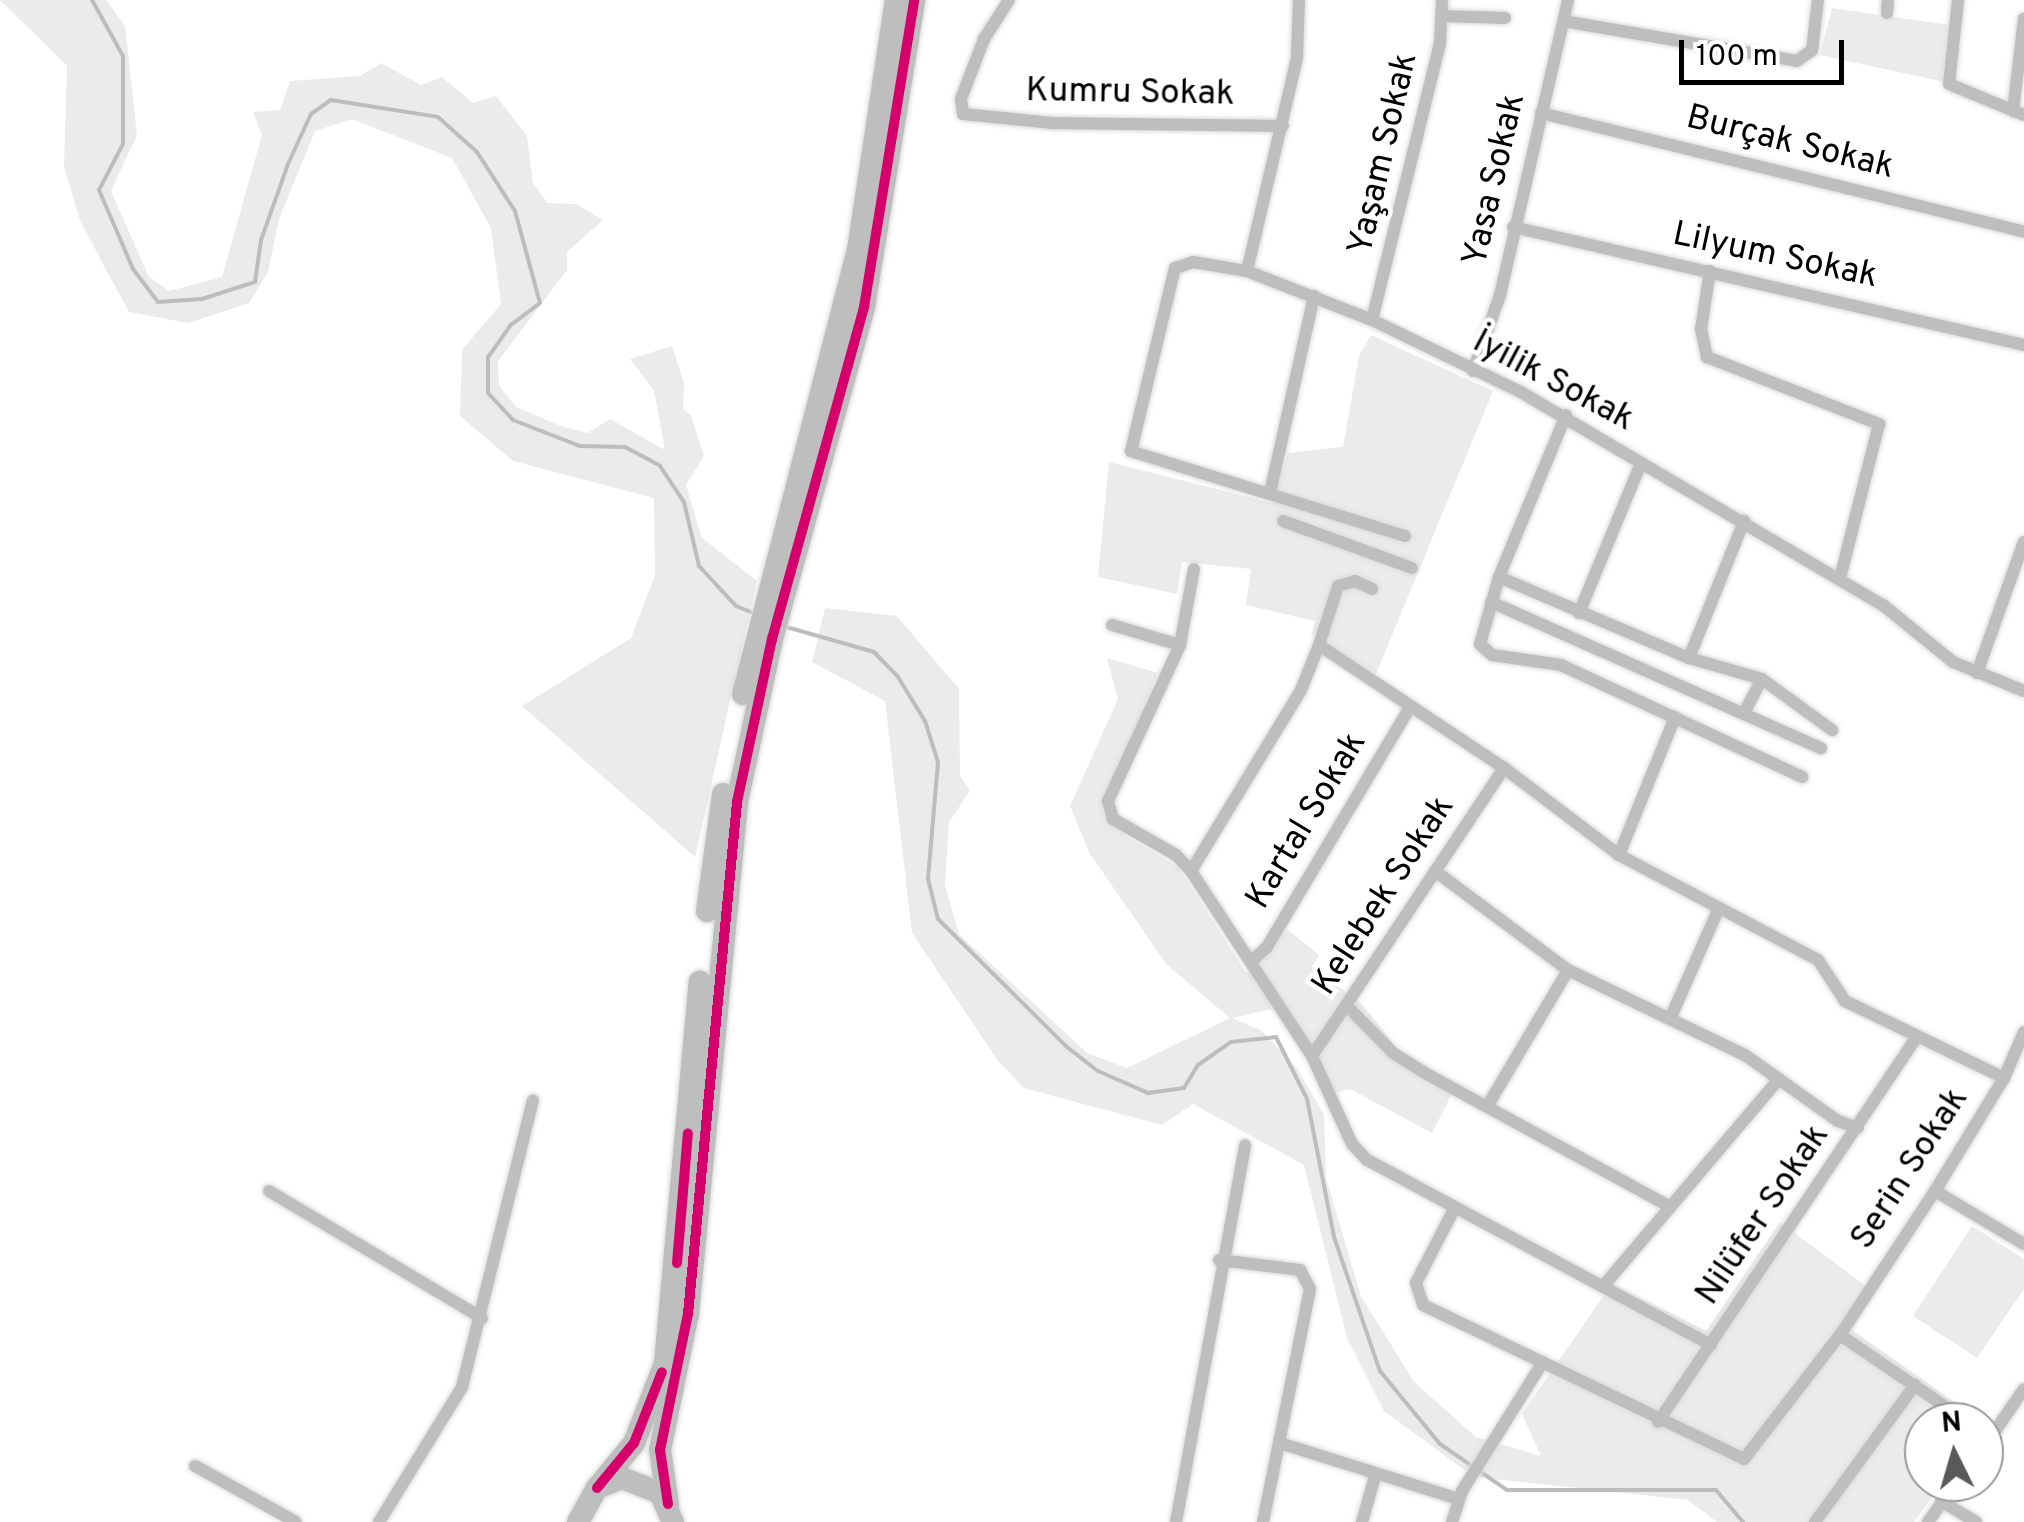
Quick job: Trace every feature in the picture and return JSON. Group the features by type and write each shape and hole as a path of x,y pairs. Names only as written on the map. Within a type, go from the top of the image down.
{"highway":[{"path":"578,1522 597,1488 634,1443 665,1363 711,869 850,285 896,0"},
{"path":"774,600 864,307 914,0"},
{"path":"674,1516 660,1450 688,1314 723,902 764,638"},
{"path":"597,1488 636,1480 674,1516"}],"street":[{"name":"Kumru Sokak","path":"1009,0 984,39 961,99 963,114 976,120 1283,126"},
{"path":"1248,271 1297,57 1300,0"},
{"name":"Yaşam Sokak","path":"1372,320 1436,62 1442,0"},
{"name":"Yasa Sokak","path":"1473,371 1500,294 1568,0"},
{"path":"1564,21 1797,61 1812,50 1818,0"},
{"path":"1958,0 1949,84 2019,113 2024,18"},
{"path":"1442,16 1506,18"},
{"name":"Burçak Sokak","path":"1541,112 2024,232"},
{"name":"Lilyum Sokak","path":"1513,227 2024,345"},
{"name":"İyilik Sokak","path":"1270,492 1132,451 1175,268 1194,262 1248,271 1372,320 1566,415 1883,604 1953,662 2024,691"},
{"path":"1710,271 1701,329 1706,357 1879,424 1840,578"},
{"path":"1314,296 1270,492 1405,536"},
{"path":"1566,415 1499,576 1480,644 1492,655 1561,665 1802,777"},
{"path":"1579,613 1641,463"},
{"path":"1283,521 1412,568"},
{"path":"1689,658 1744,521"},
{"path":"1977,673 2024,542"},
{"path":"1194,569 1180,644 1108,801 1113,818 1176,855 1191,872 1312,1056 1352,1144 1453,1211 1605,1284 1711,1344"},
{"path":"1499,576 1689,658 1762,680 1832,730"},
{"path":"1191,872 1301,690 1338,586 1355,581 1372,589"},
{"path":"1491,602 1821,748"},
{"path":"1112,626 1180,644"},
{"path":"1318,644 1504,768 1619,854 1818,960 1846,1001 1915,1039 2004,1078"},
{"path":"1744,714 1762,680"},
{"name":"Kartal Sokak","path":"1252,961 1267,947 1409,708"},
{"path":"1619,854 1675,717"},
{"name":"Kelebek Sokak","path":"1312,1056 1348,1008 1504,768"},
{"path":"1435,871 1568,970 1670,1019 1858,1128"},
{"path":"1670,1019 1718,910"},
{"path":"1488,1105 1568,970"},
{"path":"1348,1008 1393,1054 1672,1207"},
{"name":"Serin Sokak","path":"1658,1422 1744,1459 1840,1334 1935,1191 2004,1078 2024,1032"},
{"name":"Nilüfer Sokak","path":"1658,1422 1915,1039"},
{"path":"1605,1284 1779,1079"},
{"path":"379,1522 462,1387 533,1101"},
{"path":"1176,1522 1219,1260 1245,1145"},
{"path":"269,1191 482,1318"},
{"path":"1935,1191 2024,1243"},
{"path":"1453,1211 1416,1283 1423,1305 1658,1422"},
{"path":"1219,1260 1300,1270 1308,1277 1283,1444 1263,1522"},
{"path":"1840,1334 1939,1402"},
{"path":"1452,1522 1460,1495 1543,1362"},
{"path":"1815,1522 1914,1385"},
{"path":"2004,1415 2024,1388"},
{"path":"1283,1444 1375,1476 1460,1495"},
{"path":"195,1466 296,1522"},
{"path":"1362,1522 1375,1476"},
{"path":"1942,1502 1976,1522"}],"shaded area":[{"path":"0,0 106,0 125,26 137,135 111,191 149,277 169,291 222,277 262,135 253,112 280,110 290,81 360,76 381,63 421,85 442,77 473,103 496,96 527,136 533,183 547,203 576,204 603,220 567,252 567,270 498,361 499,385 516,407 561,426 587,433 610,419 665,450 654,390 630,359 672,346 684,383 683,409 691,415 704,456 686,485 702,538 757,581 695,857 522,706 631,638 655,575 654,498 513,461 460,416 462,350 501,304 491,228 452,158 352,119 315,131 279,219 268,272 249,303 188,323 129,312 80,221 64,166 67,66"},
{"path":"1832,8 1956,26 1949,83 1820,55"},
{"path":"1371,335 1493,391 1376,674 1312,634 1315,621 1246,605 1251,569 1182,562 1177,594 1098,577 1109,462 1272,503 1288,453 1343,447 1359,356"},
{"path":"825,608 897,616 959,689 960,775 970,791 949,822 945,885 959,934 1087,1053 1127,1068 1230,1018 1167,965 1090,854 1070,806 1118,699 1107,658 1158,673 1102,811 1129,838 1178,867 1246,973 1287,929 1319,955 1312,967 1361,1003 1400,1052 1457,1084 1432,1133 1350,1089 1329,1094 1277,1008 1232,1018 1262,1031 1296,1067 1324,1114 1326,1178 1361,1296 1414,1382 1476,1437 1541,1456 1522,1414 1615,1285 1706,1331 1780,1222 1870,1289 1841,1322 1954,1402 1904,1402 1904,1502 1928,1502 1914,1522 1717,1522 1688,1500 1474,1477 1384,1411 1347,1338 1304,1165 1193,1104 1162,1125 1024,1088 998,1061 912,933 885,701 812,662"},
{"path":"1972,1226 2024,1259 2024,1289 1977,1358 1913,1316"}],"waterway":[{"path":"92,0 123,56 123,144 99,190 133,269 158,302 202,299 255,282 261,240 288,164 311,114 331,100 438,117 477,152 515,211 540,303 510,326 488,357 488,393 513,420 580,446 625,447 660,466 684,502 699,566 736,606 756,614"},
{"path":"783,626 874,652 898,677 925,721 938,762 928,879 938,919 1067,1047 1098,1071 1148,1093 1184,1088 1198,1065 1231,1042 1276,1037 1307,1099 1334,1237 1380,1371 1440,1444 1507,1490 1716,1490 1743,1522"}],"cycle path":[{"path":"668,1504 660,1450 688,1314 737,802 772,639 864,307 914,0"},
{"path":"677,1263 688,1133"},
{"path":"597,1488 634,1443 662,1372"}]}
